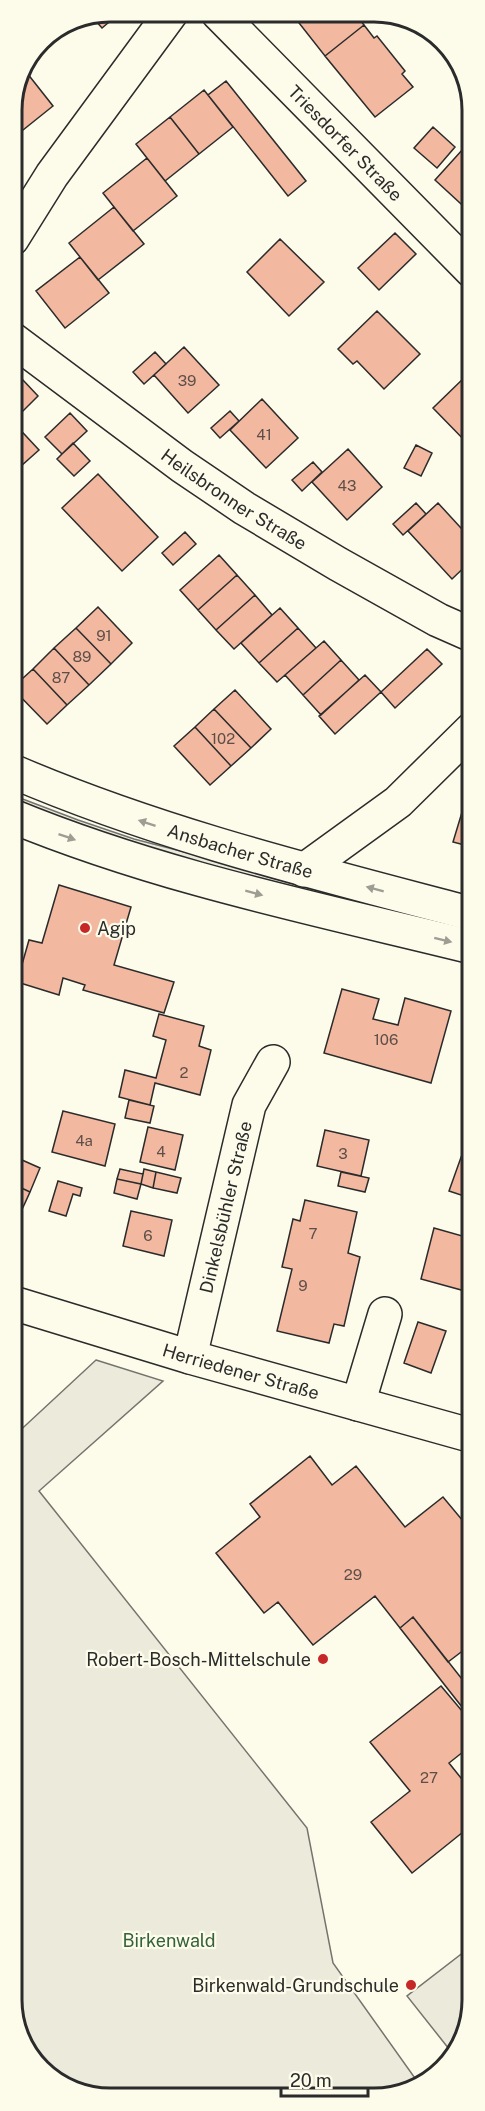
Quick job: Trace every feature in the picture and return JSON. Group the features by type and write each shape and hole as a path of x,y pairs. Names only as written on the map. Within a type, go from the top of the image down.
{"street":[{"path":"23,221 52,175 164,22"},
{"name":"Triesdorfer Straße","path":"227,22 462,261"},
{"name":"Heilsbronner Straße","path":"23,347 182,466 244,508 338,564 438,620 462,631"},
{"path":"304,870 398,802 462,739"},
{"name":"Ansbacher Straße","path":"23,775 146,823 304,870 462,911"},
{"name":"Ansbacher Straße","path":"23,820 96,848 189,876 462,944"},
{"name":"Dinkelsbühler Straße","path":"190,1357 249,1105 273,1062"},
{"name":"Herriedener Straße","path":"22,1306 190,1357 462,1433"},
{"path":"358,1404 385,1314"}],"green space":[{"path":"23,799 134,839 462,923 462,931 199,865 23,807"},
{"name":"Birkenwald","path":"96,1360 163,1381 39,1491 307,1828 333,1963 415,2078 403,2084 386,2088 93,2087 66,2077 44,2059 37,2049 25,2023 22,2000 22,1428"},
{"path":"462,1954 460,2023 448,2048 407,1996"}],"building":[{"path":"109,22 102,28 98,23"},
{"path":"298,22 362,22 364,25 325,56"},
{"path":"364,25 374,38 377,36 405,71 402,74 413,87 375,117 325,56"},
{"path":"30,77 53,106 23,130 25,88"},
{"path":"226,81 306,181 288,196 208,95"},
{"path":"204,90 233,127 199,154 170,117"},
{"path":"170,117 199,154 165,181 136,144"},
{"path":"433,127 455,147 437,168 414,148"},
{"path":"462,150 462,205 435,180"},
{"path":"147,158 177,196 133,231 103,193"},
{"path":"114,207 144,244 98,280 69,243"},
{"path":"395,233 416,254 379,290 358,268"},
{"path":"280,239 324,282 289,316 247,272"},
{"path":"80,257 109,293 65,328 36,291"},
{"path":"377,311 420,354 384,389 357,361 353,364 338,349"},
{"path":"184,347 219,385 188,413 154,375"},
{"path":"155,352 166,364 144,384 133,372"},
{"path":"23,380 38,396 23,411"},
{"path":"462,380 462,438 433,408"},
{"path":"262,399 298,438 266,468 230,430"},
{"path":"230,411 239,421 220,438 211,428"},
{"path":"70,413 87,431 62,454 45,437"},
{"path":"23,433 39,450 23,464"},
{"path":"73,443 90,461 74,476 57,459"},
{"path":"416,445 432,453 421,476 404,468"},
{"path":"348,449 382,487 347,520 312,482"},
{"path":"313,462 322,472 302,491 292,480"},
{"path":"98,474 158,537 122,571 62,508"},
{"path":"416,503 426,514 403,535 393,524"},
{"path":"438,503 462,529 462,570 452,579 408,531"},
{"path":"185,532 196,544 173,565 162,553"},
{"path":"219,555 237,575 198,610 180,590"},
{"path":"237,575 255,595 216,630 198,610"},
{"path":"255,595 272,615 234,649 216,630"},
{"path":"98,607 132,643 111,664 76,628"},
{"path":"280,608 298,628 259,663 241,643"},
{"path":"76,628 111,664 89,685 54,648"},
{"path":"298,628 316,648 277,682 259,663"},
{"path":"324,641 341,660 303,695 285,675"},
{"path":"54,648 89,685 67,705 33,669"},
{"path":"427,649 442,664 395,708 381,692"},
{"path":"341,660 359,680 321,715 303,695"},
{"path":"33,669 67,705 47,724 23,699 23,678"},
{"path":"365,675 381,692 335,734 319,716"},
{"path":"235,690 271,729 251,748 214,709"},
{"path":"214,709 251,748 231,766 195,727"},
{"path":"195,727 231,766 210,785 174,746"},
{"path":"462,812 462,844 453,842"},
{"path":"59,885 131,907 114,965 174,982 164,1013 83,990 85,985 63,978 59,995 23,984 23,963 29,940 42,943"},
{"path":"342,989 379,999 373,1019 398,1025 405,998 451,1011 431,1083 324,1053"},
{"path":"159,1014 204,1026 199,1046 211,1050 200,1095 155,1083 150,1105 119,1097 125,1070 156,1078 166,1040 153,1036"},
{"path":"129,1100 154,1106 150,1123 125,1118"},
{"path":"63,1111 115,1124 105,1166 52,1152"},
{"path":"148,1127 183,1135 175,1170 140,1162"},
{"path":"325,1130 369,1140 361,1176 317,1166"},
{"path":"462,1155 462,1195 449,1191"},
{"path":"22,1160 40,1168 30,1192 22,1188"},
{"path":"120,1169 143,1174 141,1184 117,1179"},
{"path":"144,1169 156,1172 153,1188 141,1184"},
{"path":"156,1172 181,1178 177,1193 153,1188"},
{"path":"341,1172 369,1178 365,1192 338,1186"},
{"path":"117,1179 141,1184 137,1199 114,1193"},
{"path":"58,1181 82,1188 80,1196 73,1194 66,1216 49,1211"},
{"path":"22,1188 30,1192 22,1209"},
{"path":"305,1200 357,1212 348,1253 360,1257 344,1326 334,1324 329,1343 277,1331 292,1269 282,1267 293,1219 300,1221"},
{"path":"131,1211 172,1220 164,1256 123,1246"},
{"path":"434,1228 462,1236 462,1290 421,1279"},
{"path":"418,1322 446,1331 431,1373 404,1363"},
{"path":"310,1456 332,1485 356,1466 405,1527 443,1497 462,1520 462,1651 448,1662 413,1617 400,1628 375,1596 313,1645 278,1602 264,1613 216,1553 260,1517 250,1504"},
{"path":"413,1617 462,1679 462,1707 400,1628"},
{"path":"441,1686 462,1711 462,1753 449,1763 462,1779 462,1833 412,1873 371,1822 410,1791 370,1742"}],"place":[{"name":"Agip","path":"85,928"},
{"name":"Robert-Bosch-Mittelschule","path":"323,1659"},
{"name":"Birkenwald-Grundschule","path":"411,1985"}]}
